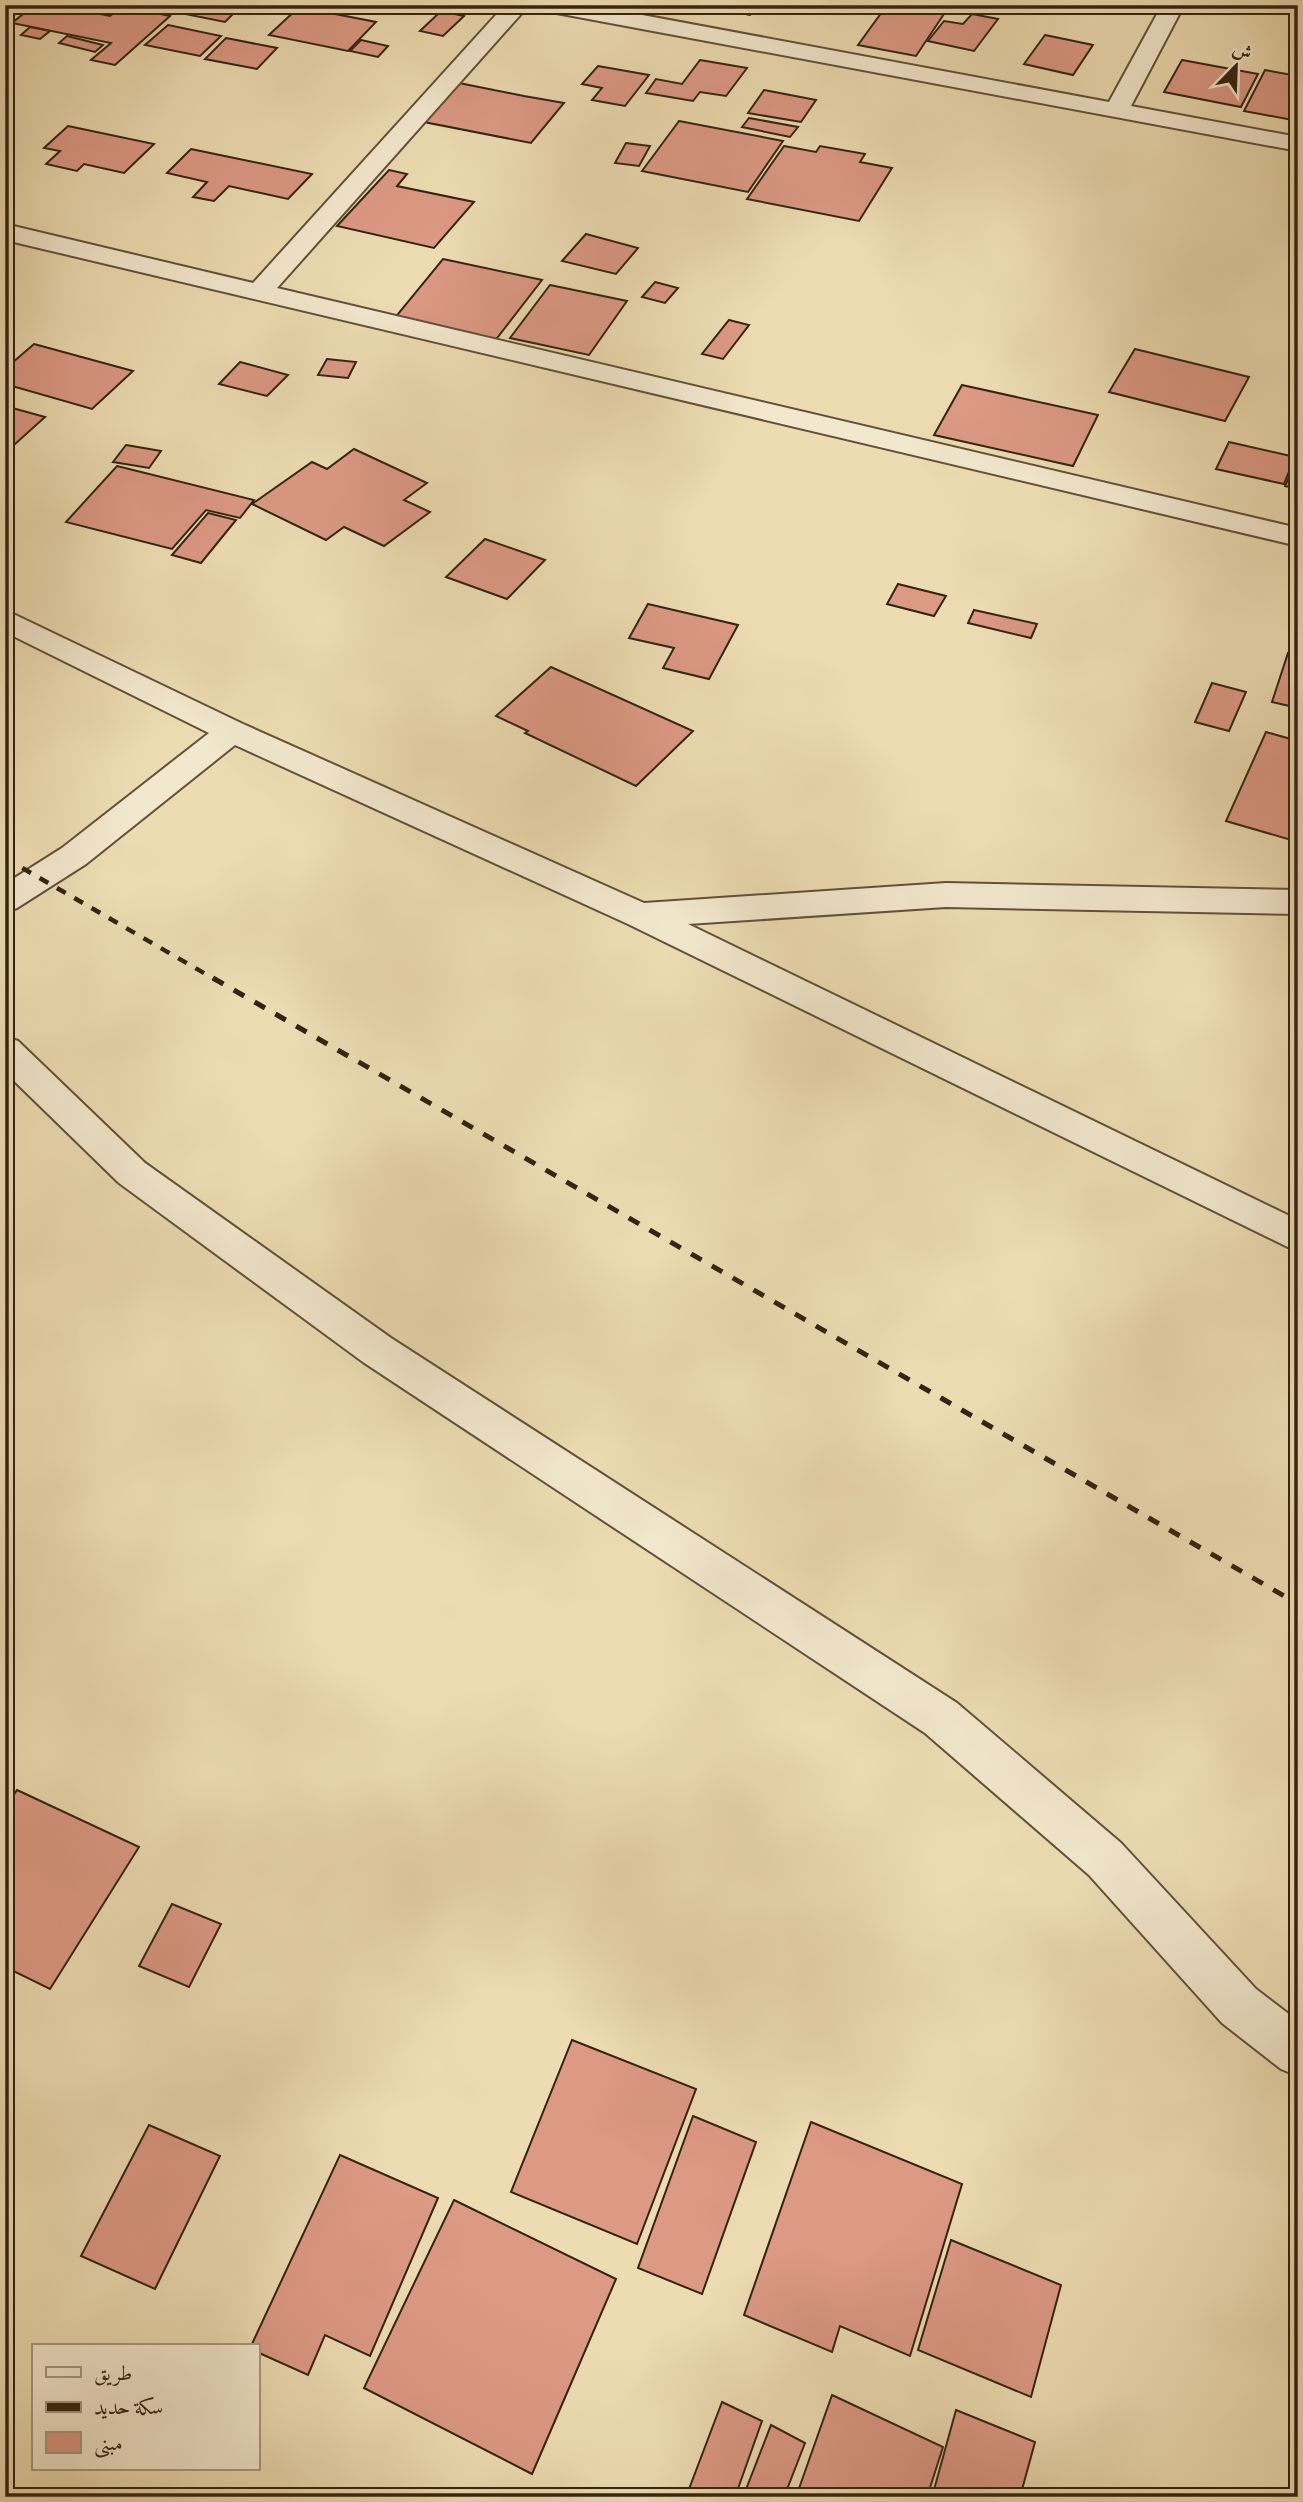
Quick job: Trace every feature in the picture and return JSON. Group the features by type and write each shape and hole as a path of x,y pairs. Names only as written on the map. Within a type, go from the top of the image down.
{"street":[{"path":"260,291 518,5"},
{"path":"551,5 1298,144"},
{"path":"1117,110 1173,5"},
{"path":"5,232 1298,537"},
{"path":"5,620 232,732 640,915 1298,1237"},
{"path":"5,900 75,856 232,732"},
{"path":"640,915 946,895 1298,902"},
{"path":"5,1050 132,1173 377,1350 941,1718 1105,1859 1239,2006 1298,2052"}],"building":[{"path":"5,5 26,5 5,23"},
{"path":"34,5 55,5 110,16 122,6 170,16 115,65 91,60 111,43 12,23"},
{"path":"189,5 242,5 225,22 180,13"},
{"path":"696,5 758,5 750,15"},
{"path":"887,5 915,5 946,11 916,56 858,45"},
{"path":"299,7 376,22 348,51 269,35"},
{"path":"441,11 464,16 443,36 420,31"},
{"path":"972,14 998,19 974,51 928,41 944,21 963,24"},
{"path":"168,25 221,36 200,56 145,45"},
{"path":"30,27 50,31 40,39 21,35"},
{"path":"1045,35 1093,45 1073,75 1024,64"},
{"path":"67,36 103,45 95,52 59,43"},
{"path":"226,38 277,48 257,69 205,59"},
{"path":"361,40 388,46 378,57 350,51"},
{"path":"700,60 747,68 726,96 700,92 693,101 646,93 656,79 682,84"},
{"path":"1182,60 1258,74 1241,107 1164,92"},
{"path":"598,66 649,75 625,106 592,100 602,88 582,84"},
{"path":"1265,70 1298,76 1298,121 1244,111"},
{"path":"459,83 564,103 531,143 424,122"},
{"path":"764,90 816,100 801,122 748,113"},
{"path":"749,118 798,127 790,137 742,127"},
{"path":"679,121 783,141 748,192 642,171"},
{"path":"68,126 154,144 124,173 84,164 77,171 46,164 60,151 44,148"},
{"path":"626,143 650,146 639,166 615,163"},
{"path":"784,146 816,152 820,146 865,154 860,162 892,168 859,221 747,199"},
{"path":"191,149 312,174 288,199 229,186 214,201 193,197 207,182 167,173"},
{"path":"389,170 407,174 397,186 474,202 434,248 337,226"},
{"path":"586,234 638,248 616,274 562,261"},
{"path":"443,259 542,280 494,342 393,320"},
{"path":"655,282 678,288 665,303 642,297"},
{"path":"550,285 627,301 589,355 510,338"},
{"path":"729,320 749,325 723,359 702,354"},
{"path":"34,344 133,371 92,409 5,384 5,369"},
{"path":"1135,349 1249,377 1225,421 1109,392"},
{"path":"327,359 356,362 348,378 318,375"},
{"path":"240,362 288,375 267,396 219,384"},
{"path":"962,385 1098,415 1073,466 934,435"},
{"path":"5,406 45,417 14,445 5,443"},
{"path":"1229,442 1295,457 1284,484 1216,469"},
{"path":"126,445 161,451 149,468 113,462"},
{"path":"354,449 427,483 404,500 430,512 384,546 344,527 326,540 252,504 312,462 327,469"},
{"path":"1298,457 1298,489 1285,486"},
{"path":"117,466 254,500 240,518 206,510 172,549 66,522"},
{"path":"208,513 236,520 201,563 172,555"},
{"path":"485,539 545,560 507,599 446,577"},
{"path":"898,584 946,596 934,616 887,604"},
{"path":"648,604 738,625 709,679 663,668 674,648 629,638"},
{"path":"974,610 1037,624 1031,638 968,623"},
{"path":"1298,637 1298,708 1272,702 1288,653 1292,654"},
{"path":"551,667 693,731 636,786 525,733 528,731 496,716"},
{"path":"1212,683 1246,692 1229,731 1195,722"},
{"path":"1266,732 1298,741 1298,842 1226,821"},
{"path":"17,1790 139,1847 50,1989 5,1967 5,1808"},
{"path":"172,1904 221,1924 189,1987 139,1966"},
{"path":"572,2040 696,2089 637,2244 511,2192"},
{"path":"693,2116 756,2142 702,2294 638,2268"},
{"path":"811,2122 962,2184 910,2356 840,2326 832,2352 744,2315"},
{"path":"149,2125 220,2156 155,2289 81,2256"},
{"path":"340,2155 438,2198 370,2356 325,2335 308,2375 259,2353 259,2344 252,2344"},
{"path":"454,2200 616,2279 532,2474 364,2388"},
{"path":"951,2240 1061,2285 1031,2397 918,2350"},
{"path":"832,2395 943,2447 927,2497 796,2497"},
{"path":"722,2402 762,2421 735,2497 686,2497"},
{"path":"956,2410 1035,2442 1020,2497 932,2497"},
{"path":"771,2425 805,2443 784,2497 753,2497 745,2492"}],"railway":[{"path":"5,858 216,980"},
{"path":"213,978 1298,1604"}]}
